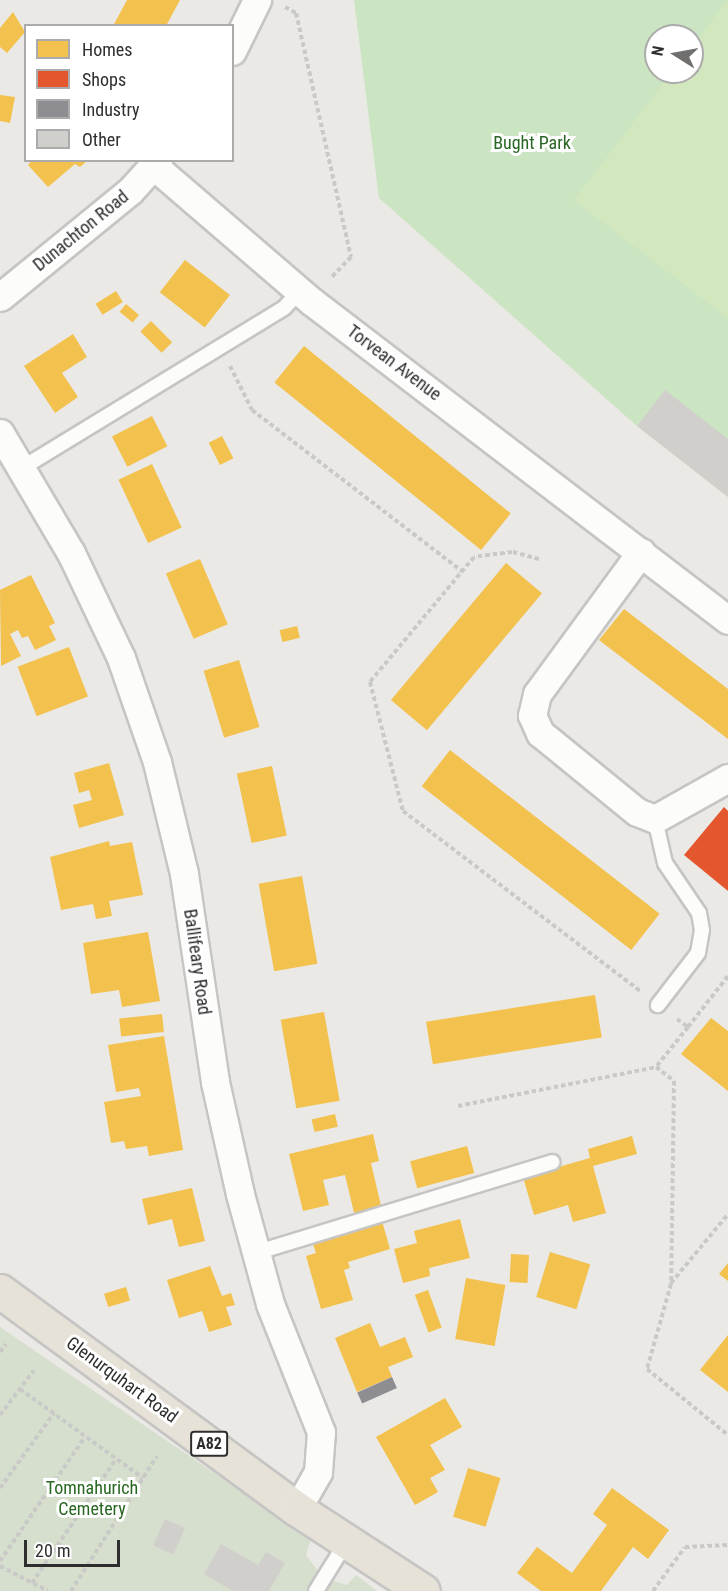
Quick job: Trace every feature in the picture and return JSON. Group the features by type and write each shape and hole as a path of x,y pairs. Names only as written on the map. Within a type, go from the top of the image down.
{"highway":[{"name":"Glenurquhart Road","path":"0,1291 297,1509 423,1591"}],"street":[{"path":"234,48 268,2"},
{"name":"Torvean Avenue","path":"156,163 306,296 728,620"},
{"name":"Dunachton Road","path":"0,297 156,163"},
{"name":"Ballifeary Road","path":"0,433 71,554 121,658 157,762 184,874 215,1082 255,1253 321,1432 318,1472 297,1509"},
{"path":"641,552 537,694 532,715 540,733 637,812 655,819 728,778"}],"lane":[{"path":"22,468 218,344 306,296"},
{"path":"655,819 665,863 699,913 702,930 699,953 658,1005"},
{"path":"255,1253 552,1162"},
{"path":"316,1591 347,1541"}],"path":[{"path":"268,2 296,13 351,257 306,296"},
{"path":"218,344 252,410 462,571"},
{"path":"539,559 512,552 474,557 370,682 403,810 688,1027"},
{"path":"458,1106 656,1067 728,976"},
{"path":"656,1067 674,1081 671,1284 647,1369 728,1435"},
{"path":"671,1284 728,1214"},
{"path":"0,1352 6,1344"},
{"path":"0,1415 34,1370"},
{"path":"20,1389 143,1478"},
{"path":"0,1488 54,1413"},
{"path":"0,1561 85,1437"},
{"path":"71,1591 157,1456"},
{"path":"32,1583 116,1459"},
{"path":"653,1591 685,1547 728,1545"},
{"path":"0,1566 48,1591"}],"green space":[{"name":"Bught Park","path":"354,0 728,0 728,497 637,426 379,198"},
{"path":"728,0 728,318 574,200 663,84 704,84 704,31"},
{"name":"Tomnahurich Cemetery","path":"0,1327 311,1539 306,1555 323,1578 347,1585 356,1575 377,1591 0,1591"}],"building: Homes":[{"path":"127,0 180,0 167,24 114,24"},
{"path":"13,12 24,30 7,53 0,47 0,28"},
{"path":"0,95 15,97 10,123 0,121"},
{"path":"30,162 86,162 80,167 75,164 48,187 28,165"},
{"path":"185,260 230,295 205,327 160,292"},
{"path":"116,291 123,302 103,315 96,304"},
{"path":"126,304 139,315 133,323 120,312"},
{"path":"151,321 172,342 162,353 140,332"},
{"path":"73,334 87,357 62,373 78,397 55,413 24,366"},
{"path":"304,346 511,513 481,550 274,383"},
{"path":"152,416 167,446 127,467 112,436"},
{"path":"222,436 233,458 220,465 209,443"},
{"path":"152,464 182,527 148,543 118,480"},
{"path":"200,559 228,624 194,639 166,573"},
{"path":"506,563 542,593 427,730 391,700"},
{"path":"31,575 55,623 49,626 56,640 35,650 28,636 22,638 18,630 10,634 21,656 1,666 0,590"},
{"path":"624,609 728,689 728,739 599,640"},
{"path":"297,626 300,638 282,642 280,630"},
{"path":"69,647 88,696 37,716 18,667"},
{"path":"239,660 259,727 224,738 204,671"},
{"path":"450,750 660,914 631,950 422,786"},
{"path":"109,763 124,815 79,828 73,805 92,800 89,790 79,793 74,773"},
{"path":"272,766 287,835 252,843 237,773"},
{"path":"109,841 110,846 132,842 143,895 109,901 112,916 96,919 93,904 61,910 50,857"},
{"path":"302,876 317,964 274,971 259,884"},
{"path":"148,932 160,1001 122,1007 119,990 91,994 83,943"},
{"path":"595,995 602,1037 433,1064 426,1022"},
{"path":"324,1012 340,1101 296,1108 281,1020"},
{"path":"162,1014 164,1032 121,1036 119,1018"},
{"path":"711,1018 728,1031 728,1091 681,1054"},
{"path":"164,1036 183,1150 149,1156 147,1146 126,1149 124,1141 111,1143 104,1102 141,1096 139,1088 116,1092 108,1045"},
{"path":"335,1114 338,1127 315,1132 312,1119"},
{"path":"373,1134 379,1161 371,1163 382,1210 355,1217 345,1175 323,1180 329,1205 303,1211 289,1154"},
{"path":"632,1136 637,1154 593,1166 606,1213 573,1222 568,1205 534,1215 523,1177 590,1158 588,1149"},
{"path":"467,1146 474,1173 417,1188 410,1161"},
{"path":"192,1188 205,1241 179,1247 172,1219 148,1225 142,1199"},
{"path":"460,1219 470,1258 429,1268 430,1276 403,1283 394,1249 417,1243 414,1231"},
{"path":"382,1221 390,1249 348,1262 350,1268 344,1270 353,1300 321,1309 306,1256 316,1253 312,1241"},
{"path":"550,1252 590,1264 576,1309 536,1297"},
{"path":"511,1254 529,1255 528,1283 510,1282"},
{"path":"728,1263 728,1281 719,1274"},
{"path":"210,1266 222,1296 231,1293 235,1305 226,1307 232,1325 209,1332 202,1311 179,1318 167,1280"},
{"path":"466,1278 505,1285 495,1346 455,1339"},
{"path":"126,1287 130,1300 108,1307 104,1294"},
{"path":"428,1290 442,1328 429,1332 415,1295"},
{"path":"370,1323 380,1347 405,1337 413,1357 388,1367 392,1377 357,1392 335,1338"},
{"path":"728,1335 728,1392 700,1370"},
{"path":"445,1398 462,1427 430,1445 445,1470 430,1478 438,1492 415,1505 376,1437"},
{"path":"468,1468 501,1478 486,1527 453,1517"},
{"path":"612,1488 669,1530 648,1559 633,1547 601,1591 541,1591 517,1573 537,1547 572,1573 607,1525 593,1514"}],"building: Shops":[{"path":"724,807 728,811 728,891 684,855"}],"building: Industry":[{"path":"392,1377 397,1388 362,1403 357,1392"}],"building: Other":[{"path":"665,390 728,439 728,497 637,426"},
{"path":"165,1519 185,1528 173,1554 153,1545"},
{"path":"221,1544 258,1565 266,1552 285,1563 269,1591 233,1591 204,1574"}]}
